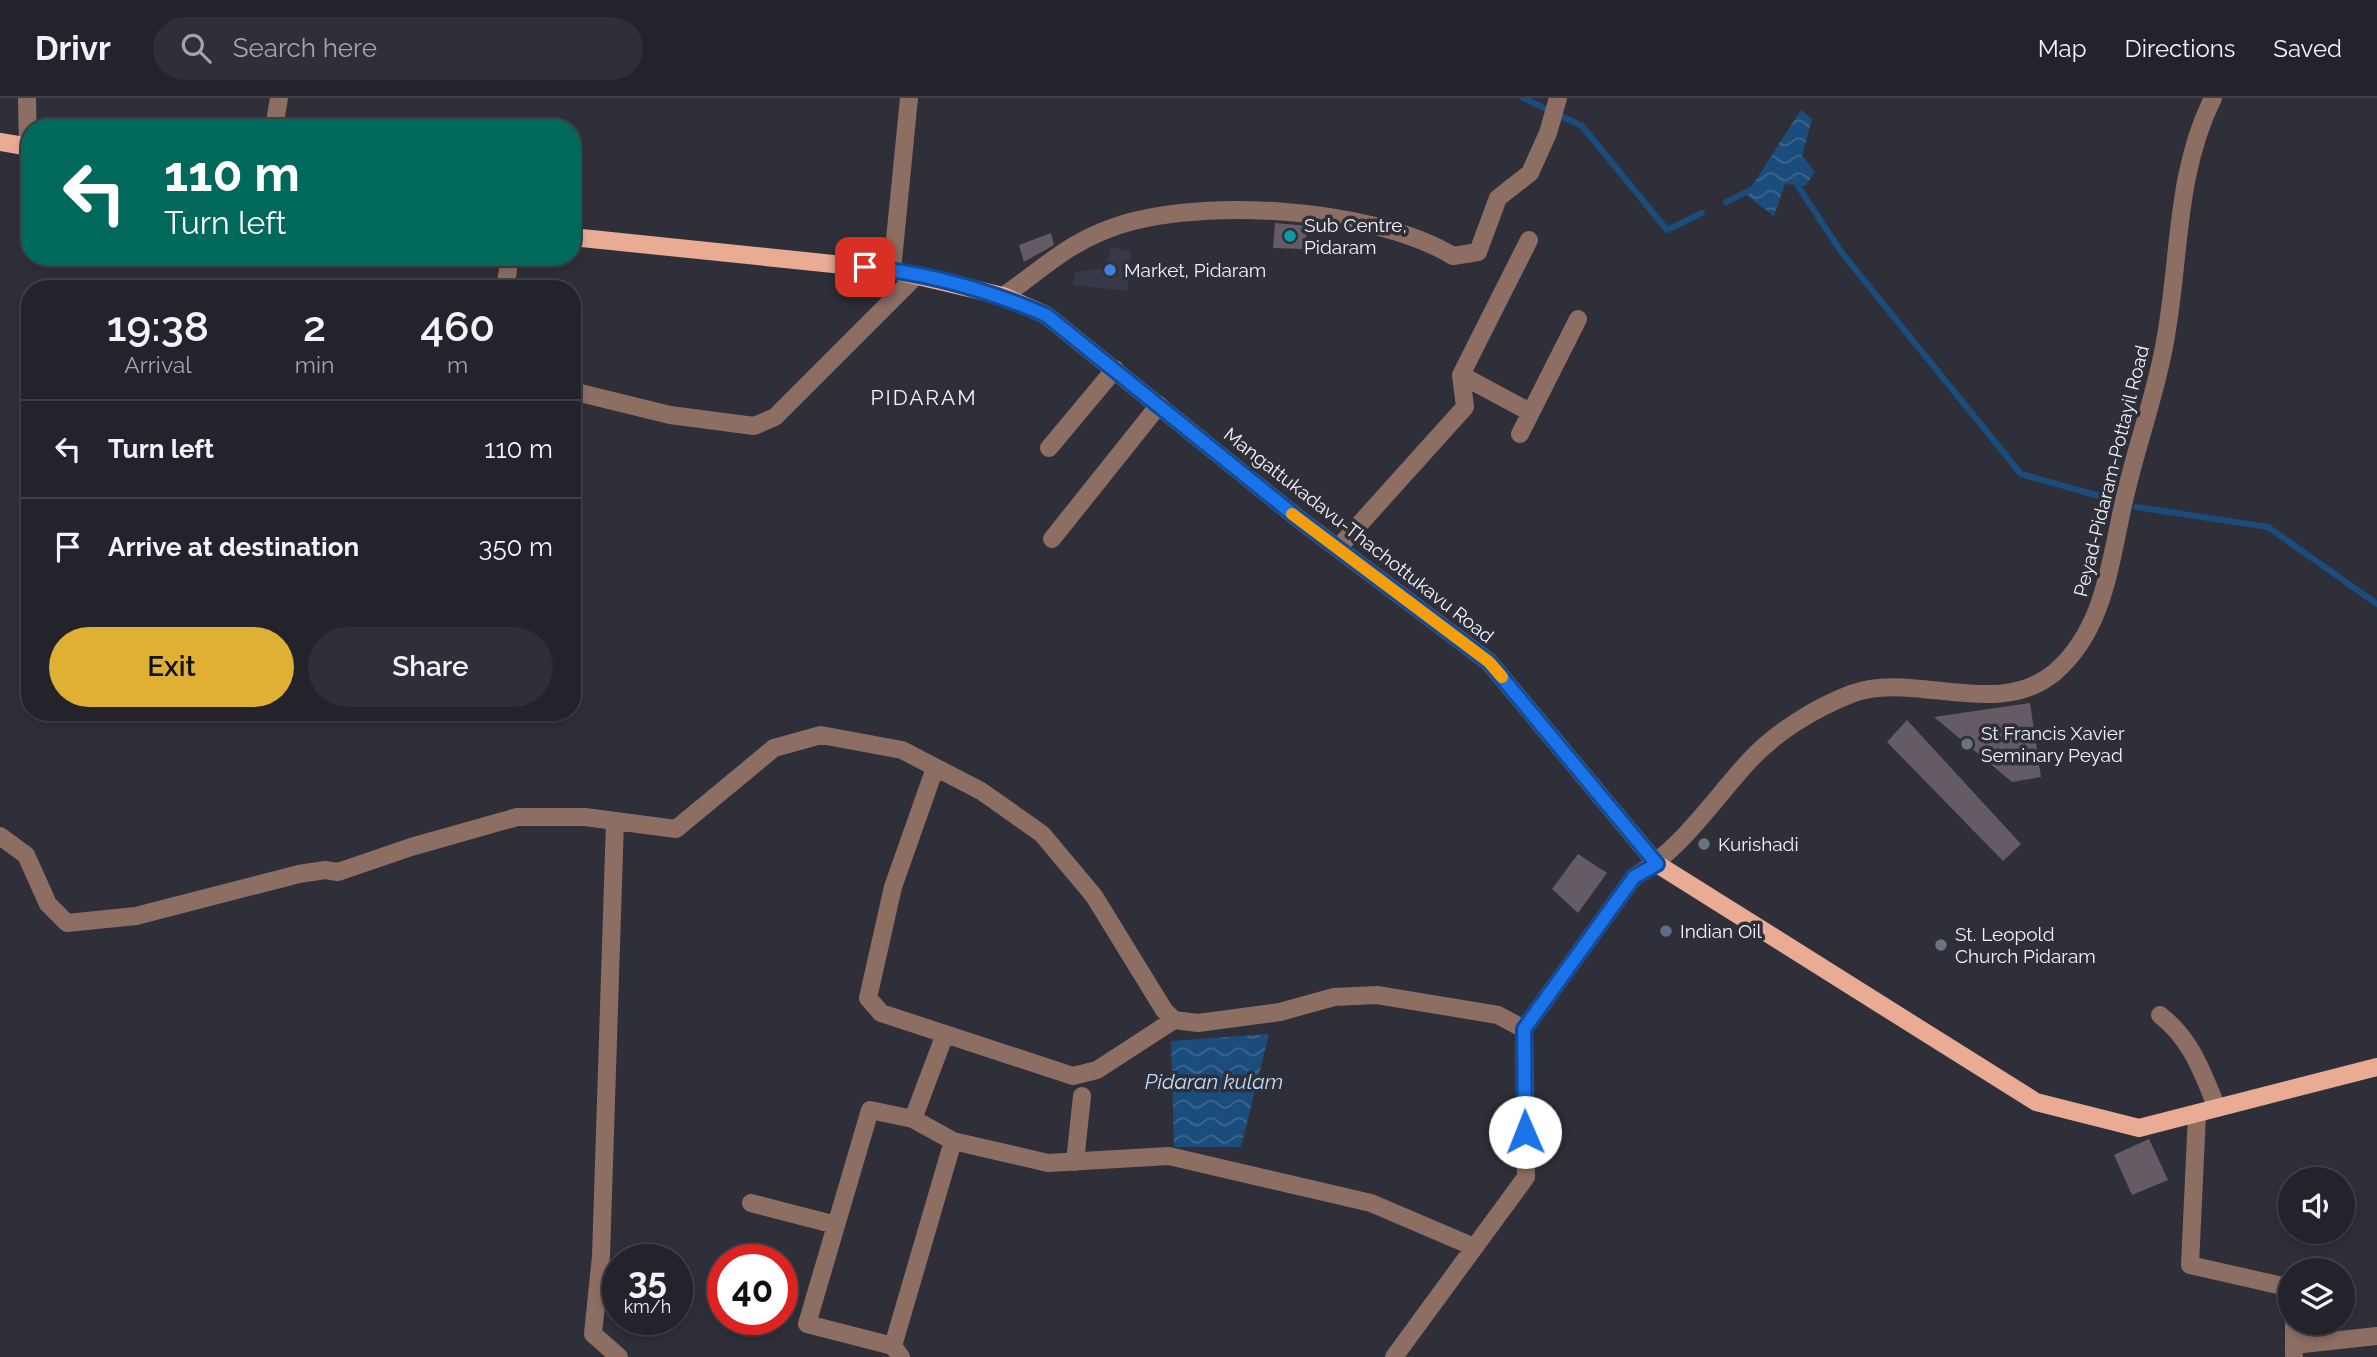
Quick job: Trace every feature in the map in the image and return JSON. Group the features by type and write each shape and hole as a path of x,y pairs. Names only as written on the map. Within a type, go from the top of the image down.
{"main road":[{"path":"0,142 21,146"},
{"name":"Mangattukadavu-Thachottukavu Road","path":"581,238 892,270 1003,296 1046,315 1338,548 1489,662 1657,864 2036,1102 2139,1128 2377,1068"}],"street":[{"path":"27,98 28,119"},
{"path":"276,119 279,98"},
{"path":"892,270 905,166 909,98"},
{"path":"1003,296 1048,260 1099,232 1125,222 1219,207 1316,215 1395,231 1431,242 1453,256 1478,252 1498,198 1530,173 1548,133 1558,98"},
{"name":"Peyad-Pidaram-Pottayil Road","path":"1524,1029 1634,877 1657,864 1711,808 1750,760 1775,738 1829,703 1856,692 1879,689 1970,694 2013,692 2053,674 2074,653 2092,624 2111,564 2138,439 2163,351 2178,224 2190,157 2213,98"},
{"path":"1338,548 1465,407 1461,375 1529,240"},
{"path":"581,393 670,415 754,426 775,417 916,276"},
{"path":"1520,434 1578,319"},
{"path":"1049,448 1115,369"},
{"path":"1461,375 1530,412"},
{"path":"1052,539 1159,405"},
{"path":"0,836 26,855 48,904 67,923 136,916 299,873 326,870 338,872 411,847 517,817 585,817 676,829 774,748 821,735 902,750 981,791 1042,834 1094,896 1164,1010 1174,1020 1198,1023 1280,1012 1334,998 1377,995 1499,1015 1524,1029 1526,1177 1394,1357"},
{"path":"935,768 893,887 868,998 881,1013 1073,1076 1097,1070 1174,1020"},
{"path":"615,821 601,1256 593,1334 620,1357"},
{"path":"2160,1015 2179,1030 2192,1048 2217,1108"},
{"path":"913,1119 945,1034"},
{"path":"1075,1162 1083,1096"},
{"path":"953,1142 897,1351 807,1324 870,1110 913,1119 953,1142 1048,1163 1169,1156 1371,1203 1474,1247"},
{"path":"2197,1114 2190,1265 2278,1285"},
{"path":"751,1203 836,1225"},
{"path":"2294,1351 2377,1336"}],"shaded area":[{"name":"Market, Pidaram","path":"1111,247 1131,251 1128,291 1073,285 1075,272 1106,268"}],"water":[{"path":"1801,110 1812,119 1802,156 1815,172 1805,186 1785,184 1774,216 1746,195"},
{"name":"Pidaran kulam","path":"1269,1034 1241,1147 1174,1147 1171,1041"}],"building":[{"name":"Sub Centre, Pidaram","path":"1275,223 1309,226 1303,249 1273,248"},
{"path":"1051,233 1054,245 1024,262 1019,245"},
{"path":"2030,703 2041,777 2012,782 1934,717"},
{"path":"1907,720 2021,844 2003,861 1887,742"},
{"path":"1578,854 1607,873 1578,913 1552,889"},
{"path":"2149,1139 2168,1180 2132,1195 2114,1155"}],"waterway":[{"path":"1523,98 1582,126 1667,230 1702,213"},
{"path":"1794,180 1842,253 2021,474 2103,497"},
{"path":"1726,202 1756,187"},
{"path":"2136,507 2268,527 2377,604"}],"slow traffic":[{"path":"1292,514 1489,662 1502,677"}],"place":[{"name":"Sub Centre, Pidaram","path":"1290,236"},
{"name":"Market, Pidaram","path":"1110,270"},
{"name":"St Francis Xavier Seminary Peyad","path":"1967,744"},
{"name":"Kurishadi","path":"1704,844"},
{"name":"Indian Oil","path":"1666,931"},
{"name":"St. Leopold Church Pidaram","path":"1941,945"}],"district":[{"name":"PIDARAM","path":"924,397"}],"route":[{"path":"865,267 892,270 1003,296 1046,315 1299,519 1489,662 1657,864 1634,877 1524,1029 1525,1132"}]}
